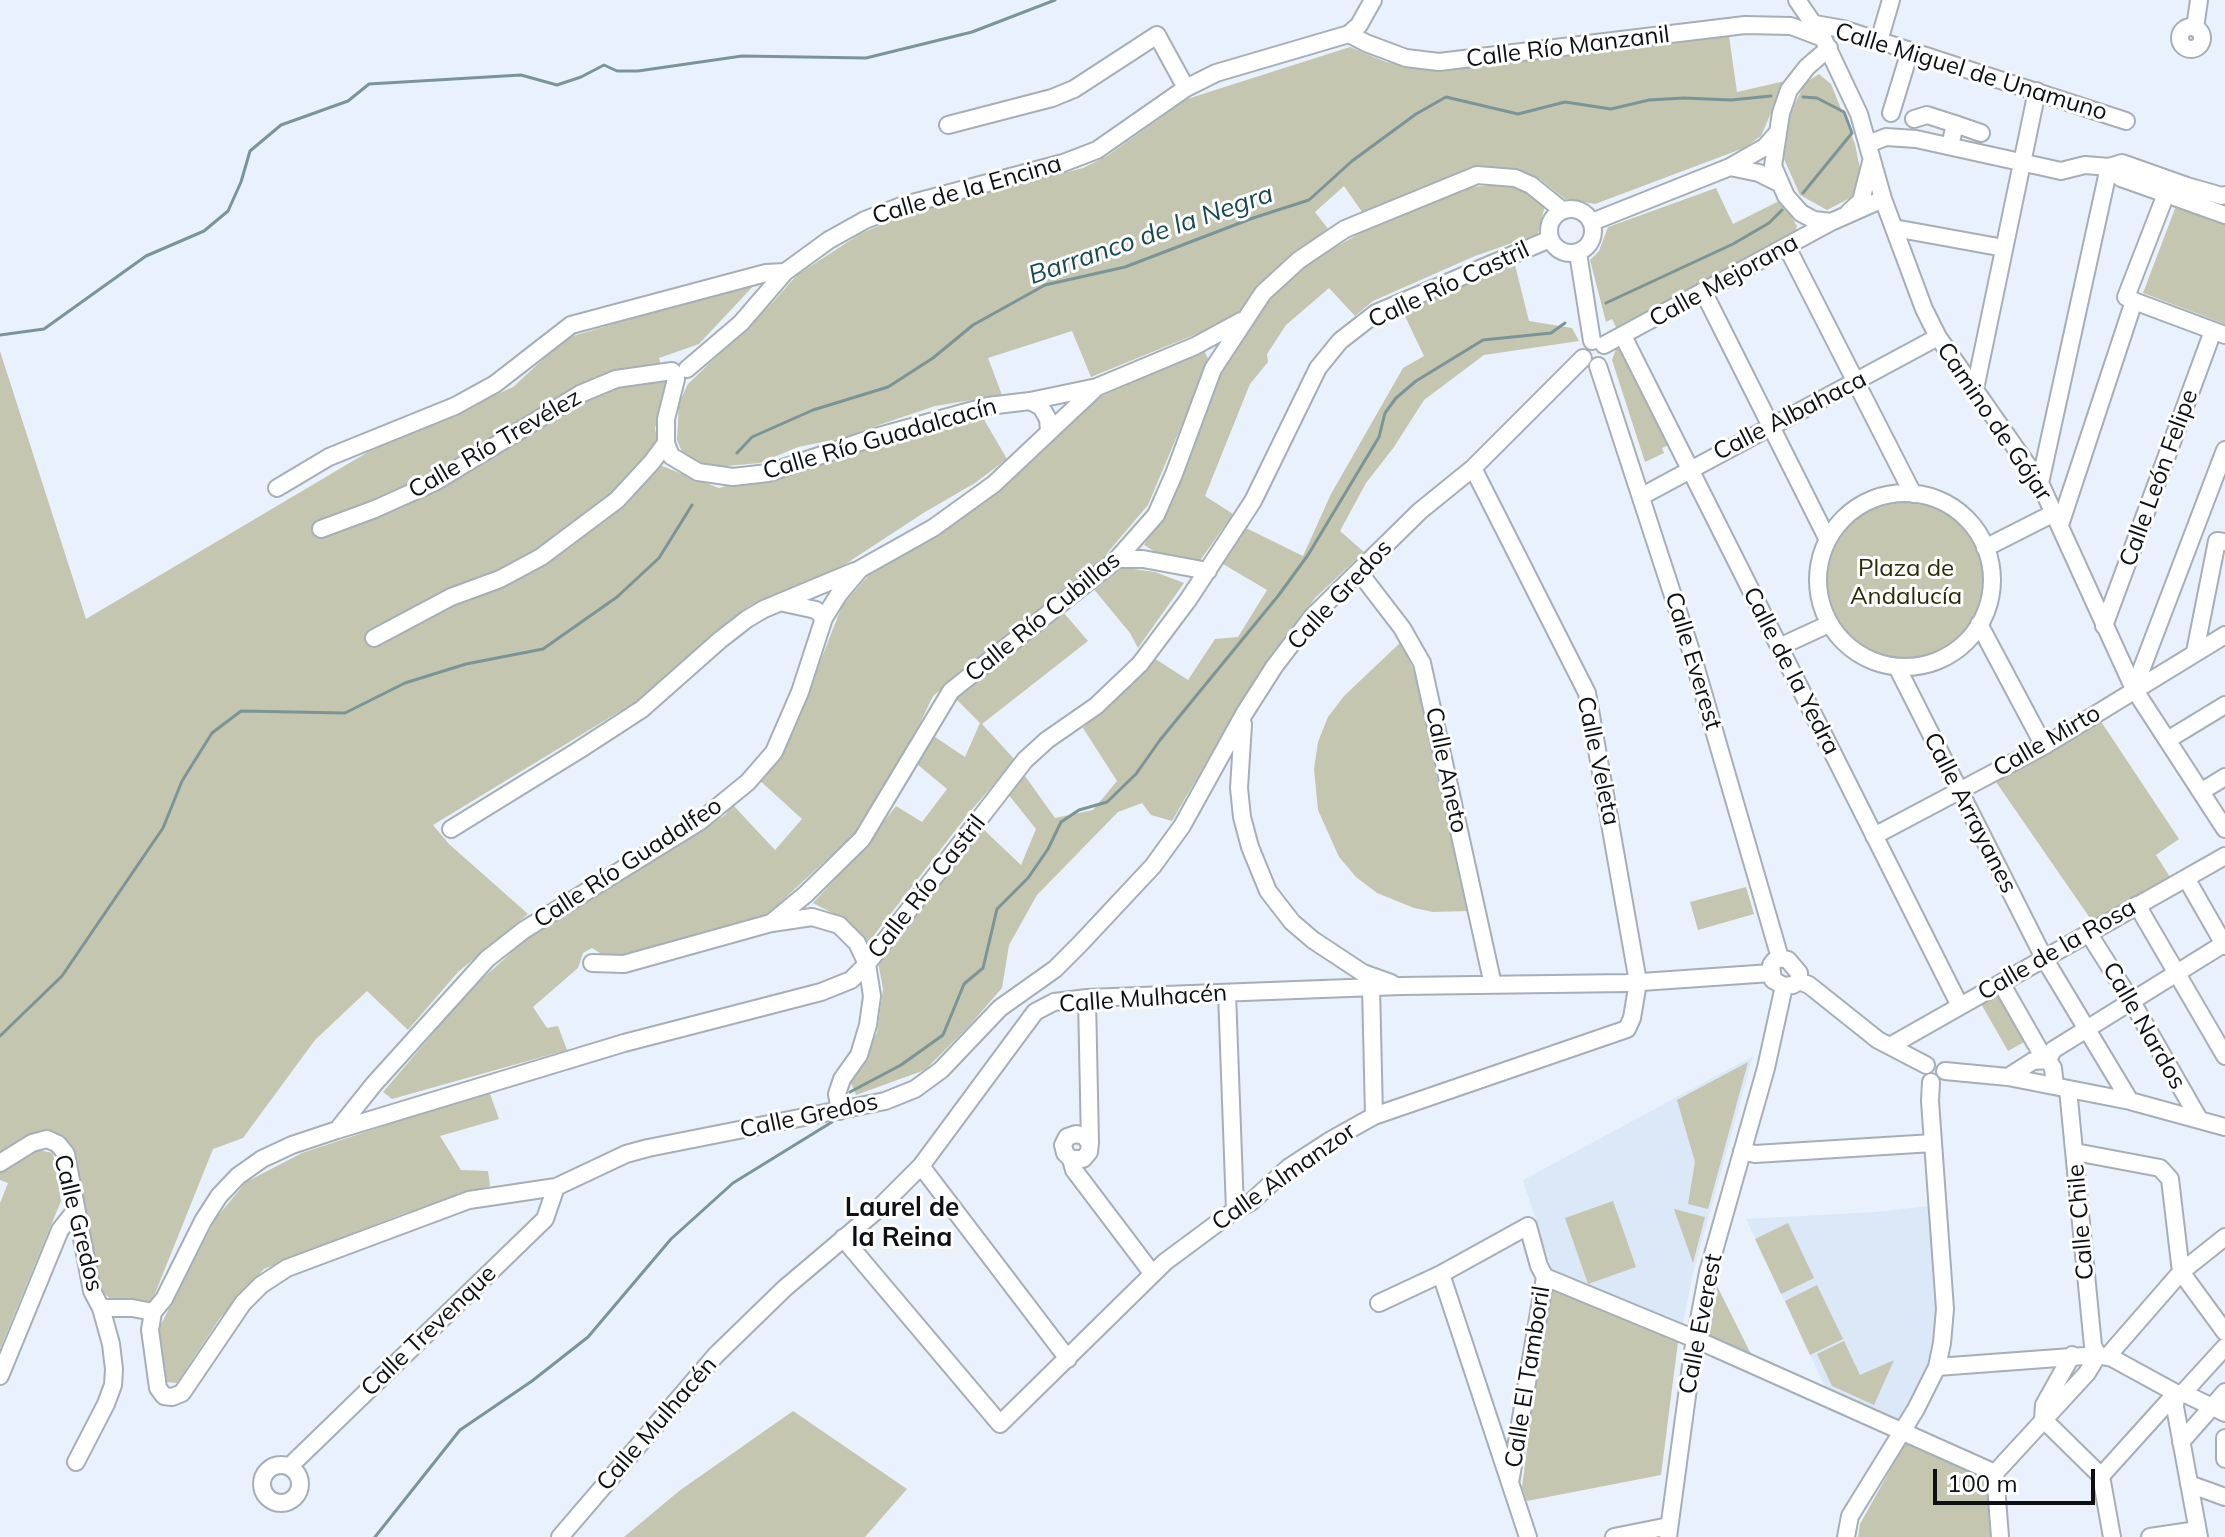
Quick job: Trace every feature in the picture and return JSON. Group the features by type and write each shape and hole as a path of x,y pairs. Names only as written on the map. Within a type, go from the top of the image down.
{"street":[{"path":"1349,34 1359,25 1373,0"},
{"path":"1879,41 1891,0"},
{"path":"2195,28 2199,0"},
{"path":"1791,26 1814,24 1807,67 1789,90 1781,113 1773,166 1786,196 1801,213 1814,220 1838,219"},
{"name":"Calle Río Manzanil","path":"1349,34 1406,58 1439,62 1745,25 1814,24"},
{"name":"Calle Miguel de Unamuno","path":"1814,24 1843,29 2126,121"},
{"name":"Camino de Gójar","path":"1814,24 1859,114 1883,199 1924,309 1938,337 2040,483 2134,689 2225,829"},
{"name":"Calle de la Encina","path":"678,373 741,323 785,272 829,240 865,220 901,206 1063,163 1097,150 1186,88 1216,73 1349,34"},
{"path":"948,125 1052,98 1074,89 1157,35 1186,88"},
{"path":"1891,113 1910,51"},
{"path":"1975,389 2037,91"},
{"path":"1914,119 1927,115 1981,133"},
{"path":"1950,146 1955,124"},
{"path":"1592,222 1730,167 1765,147 1778,132"},
{"path":"1870,153 1886,137 1916,139 2061,171 2085,165 2109,167 2121,178 2169,186 2222,204"},
{"name":"Calle Mejorana","path":"1838,219 1861,201 1870,153"},
{"path":"1730,167 1759,173 1779,183"},
{"path":"2040,483 2109,167"},
{"name":"Calle Río Cubillas","path":"592,963 624,964 771,923 806,894 862,839 951,691 1117,559 1156,515 1213,369 1263,293 1299,260 1345,229 1477,175 1515,178 1531,185 1562,210"},
{"path":"2169,186 2126,297 2219,333"},
{"name":"Calle Mejorana","path":"1598,343 1623,336 1838,219 1883,199"},
{"path":"1562,210 1583,211 1592,222 1590,244 1578,253 1558,249 1550,239 1552,219 1562,210"},
{"path":"1801,213 1803,224 1793,244 1855,383 1913,494"},
{"path":"1894,228 2004,248"},
{"name":"Calle Río Castril","path":"153,1312 164,1299 219,1196 238,1176 262,1159 337,1130 624,1043 821,992 851,980 867,964 1025,760 1047,740 1096,706 1140,664 1194,592 1253,501 1318,368 1340,341 1376,313 1550,239"},
{"path":"1578,253 1598,343 1607,357 1591,362"},
{"path":"277,488 329,457 455,406 495,384 571,325 766,273 785,272"},
{"path":"1704,293 1828,540"},
{"path":"1983,543 2055,514 2134,301"},
{"name":"Calle Río Guadalcacín","path":"668,450 698,472 733,477 768,473 872,438 988,406 1097,387 1195,346 1245,318"},
{"name":"Calle León Felipe","path":"2104,626 2219,333"},
{"name":"Calle de la Yedra","path":"1623,336 1960,1006"},
{"name":"Calle Albahaca","path":"1642,496 1938,337"},
{"name":"Calle Gredos","path":"0,1163 32,1143 47,1139 58,1144 66,1154 92,1291 101,1308 153,1312 150,1330 158,1388 164,1396 172,1397 182,1393 243,1303 261,1285 287,1268 469,1200 556,1187 626,1154 885,1101 915,1089 941,1070 1000,1008 1055,969 1153,866 1182,826 1244,714 1274,667 1312,617 1420,511 1591,362"},
{"name":"Calle Everest","path":"1591,362 1642,496 1691,651 1780,958"},
{"path":"374,638 451,597 500,579 541,557 617,500 652,462 668,450 666,419 678,373"},
{"name":"Calle Río Trevélez","path":"321,529 435,482 580,394 616,379 678,373"},
{"name":"Calle Río Guadalfeo","path":"337,1130 487,959 524,930 699,822 748,782 774,752 800,692 824,618 860,569 933,528 994,484 1097,387"},
{"name":"Calle Río Guadalcacín","path":"1030,401 1041,407 1048,419 1049,430"},
{"path":"2134,689 2225,450"},
{"name":"Calle Veleta","path":"1473,468 1587,693 1638,982"},
{"path":"1913,494 1947,504 1961,515 1983,543 1991,573 1991,591 1979,624 1967,641 1931,663 1897,667 1870,661 1846,645 1829,624 1818,591 1821,556 1840,522 1857,508 1876,498 1913,494"},
{"path":"1135,539 1136,550 1143,559"},
{"path":"2195,652 2221,542"},
{"path":"1117,559 1143,559 1208,571"},
{"path":"1176,567 1188,577 1194,592"},
{"path":"451,829 642,709 729,633 764,609 860,569"},
{"name":"Calle Aneto","path":"1359,572 1402,628 1422,663 1493,985"},
{"path":"782,603 816,610 824,618"},
{"path":"1779,647 1829,624"},
{"path":"1979,624 2044,746"},
{"name":"Calle Mirto","path":"1874,836 2044,746 2225,635"},
{"name":"Calle Arrayanes","path":"1897,667 2044,958 2130,1101"},
{"path":"2169,739 2225,705"},
{"path":"1244,714 1240,751 1242,817 1268,891 1292,922 1336,957 1363,973 1401,986"},
{"path":"2202,791 2225,777"},
{"name":"Calle de la Rosa","path":"1890,1046 2225,856"},
{"path":"1791,984 1799,973 1793,965 1780,958 1774,961 1773,980 1791,984 1809,985 1878,1040 1926,1065 1924,1075 2008,1077 2026,1073 2045,1060 2053,1050 2224,944 2186,878"},
{"path":"806,894 805,910 812,917"},
{"path":"2137,905 2225,1056"},
{"path":"771,923 812,917 839,925 857,943 867,964 872,996 868,1025 859,1055 842,1079 837,1094 840,1111"},
{"name":"Calle Nardos","path":"2089,934 2199,1119"},
{"path":"1055,969 1058,985 1080,999 1090,1143 1087,1156 1079,1160 1071,1159 1074,1170 1152,1273"},
{"name":"Calle Mulhacén","path":"560,1537 716,1355 785,1288 876,1211 921,1166 1035,1012 1054,1002 1371,987 1638,982 1771,973"},
{"name":"Calle Almanzor","path":"843,1238 1000,1424 1152,1273 1235,1210 1251,1202 1288,1168 1374,1116 1627,1029 1638,982"},
{"name":"Calle Chile","path":"2001,983 2062,1087 2075,1152 2093,1346 2102,1356"},
{"name":"Calle Everest","path":"1669,1532 1695,1339 1708,1272 1791,984"},
{"path":"1371,987 1374,1116"},
{"path":"1227,993 1235,1210"},
{"path":"1590,1053 1605,1037"},
{"path":"2026,1073 2062,1087 2130,1101 2225,1127"},
{"path":"1846,1537 1850,1516 1903,1432 1937,1367 1945,1309 1933,1143 1938,1077"},
{"path":"366,1095 366,1105 371,1115 380,1118"},
{"path":"1742,1151 1755,1154 1933,1143"},
{"path":"2075,1152 2160,1168 2170,1179 2181,1272 2225,1332"},
{"path":"921,1166 1068,1359"},
{"name":"Calle Trevenque","path":"290,1466 545,1219 556,1187"},
{"path":"0,1376 60,1230 75,1211"},
{"name":"Calle El Tamboril","path":"1441,1274 1528,1226 1545,1277 1510,1483"},
{"path":"2000,1537 1995,1473 2181,1272 2225,1237"},
{"path":"1379,1303 1441,1274 1528,1537"},
{"path":"1545,1277 1695,1339 1995,1473"},
{"path":"76,1462 113,1385 111,1344 101,1308"},
{"path":"2101,1476 2225,1347"},
{"path":"1937,1367 2072,1355 2102,1356 2218,1410"},
{"path":"2072,1355 2044,1405 2043,1419 2101,1476 2109,1535"},
{"path":"2181,1442 2218,1410 2225,1392"},
{"path":"2158,1536 2198,1533 2175,1407 2179,1393"},
{"path":"2225,1438 2225,1459"},
{"path":"2189,1484 2225,1497"},
{"path":"1614,1537 1669,1532"}],"shaded area":[{"path":"1753,1056 1692,1277 1683,1324 1677,1325 1552,1271 1523,1180"},
{"path":"1929,1206 1936,1289 1933,1347 1924,1378 1899,1423 1827,1391 1746,1219"}],"green space":[{"path":"1729,36 1737,92 1785,81 1761,136 1744,148 1595,204 1565,199 1540,179 1478,165 1362,212 1344,186 1315,212 1329,230 1265,280 1244,309 1231,320 1091,377 1072,331 988,358 1002,395 935,406 838,439 798,447 760,463 716,467 698,463 683,454 677,440 679,403 688,384 797,275 860,234 907,213 1083,168 1107,156 1187,99 1350,47 1386,62 1424,69"},
{"path":"1819,74 1831,84 1855,144 1862,179 1856,195 1827,210 1800,195 1784,159 1790,114 1805,83"},
{"path":"1505,185 1527,188 1545,205 1538,234 1475,256 1373,301 1355,316 1329,288 1286,325 1267,354 1268,362 1250,384 1205,496 1233,514 1199,562 1160,555 1144,545 1168,504 1219,378 1254,316 1303,266 1374,225 1464,187"},
{"path":"1716,188 1733,224 1781,200 1797,226 1795,236 1617,329 1612,319 1606,322 1590,260 1599,251 1608,227"},
{"path":"2176,206 2225,225 2225,324 2143,293"},
{"path":"1515,265 1529,321 1572,328 1579,341 1484,355 1424,400 1366,483 1340,531 1364,552 1315,598 1243,699 1172,821 1151,815 1142,803 1118,812 1037,895 1009,945 1002,988 968,1027 925,1070 856,1095 850,1081 877,1033 883,989 878,962 982,828 1021,865 1036,829 1008,794 1025,776 1055,818 1093,810 1117,781 1083,728 1154,658 1188,680 1215,639 1238,637 1267,590 1223,564 1246,528 1303,556 1331,494 1403,368 1424,356 1402,310"},
{"path":"757,282 699,344 659,358 668,392 655,428 662,466 719,488 982,416 1007,459 975,483 844,565 749,606 640,699 433,825 449,844 528,914 458,972 408,1030 367,991 315,1040 243,1138 213,1149 152,1301 113,1301 100,1290 72,1149 47,1129 0,1159 0,351 86,619 368,452 513,387 566,338"},
{"path":"1621,345 1671,444 1662,448 1664,453 1645,462 1612,360 1617,346"},
{"path":"1204,351 1209,360 1148,505 1103,558 933,696 899,767 855,833 766,916 645,952 605,956 592,948 583,953 578,968 533,1007 547,1028 558,1026 567,1050 392,1099 383,1092 471,989 523,942 725,815 733,805 775,850 802,819 757,778 789,741 842,606 874,569 989,498 1093,400"},
{"name":"Plaza de Andalucía","path":"1906,502 1936,508 1962,526 1980,552 1986,582 1980,612 1962,638 1936,656 1906,662 1876,656 1850,638 1832,612 1826,582 1832,552 1850,526 1876,508"},
{"path":"1119,567 1155,572 1184,583 1138,648 1130,633 1092,587"},
{"path":"1063,612 1088,641 982,724 1015,760 968,814 868,943 844,919 813,903 854,859 896,806 922,822 947,789 917,764 932,735 965,757 980,723 955,698"},
{"path":"1401,642 1421,687 1436,774 1469,911 1433,912 1377,893 1356,877 1339,857 1318,810 1314,769 1318,742 1328,717 1344,696"},
{"path":"2100,720 2179,839 2156,855 2170,877 2092,921 1996,782"},
{"path":"1746,887 1754,914 1698,930 1690,902"},
{"path":"2000,991 2028,1040 2008,1051 1980,1002"},
{"path":"1748,1062 1708,1209 1688,1204 1695,1162 1677,1100"},
{"path":"489,1091 499,1119 440,1136 461,1170 488,1171 490,1186 400,1215 264,1269 220,1318 177,1383 165,1382 159,1328 216,1218 246,1182 302,1153"},
{"path":"34,1149 53,1153 61,1201 0,1349 0,1203 8,1183 0,1180 0,1171"},
{"path":"1613,1201 1636,1267 1588,1284 1565,1218"},
{"path":"1674,1209 1705,1217 1693,1263"},
{"path":"1788,1223 1814,1278 1781,1294 1755,1239"},
{"path":"1817,1285 1843,1339 1810,1355 1785,1301"},
{"path":"1717,1286 1753,1358 1709,1337"},
{"path":"1554,1287 1678,1342 1661,1475 1527,1501 1522,1487 1548,1290"},
{"path":"1844,1341 1860,1375 1894,1360 1874,1405 1832,1386 1817,1354"},
{"path":"793,1411 907,1489 865,1537 624,1537 679,1491"},
{"path":"1905,1443 1987,1476 1994,1537 1858,1537 1860,1524"}],"waterway":[{"path":"0,335 44,329 146,256 204,231 228,211 250,151 281,125 348,101 369,84 521,75 557,85 604,65 617,71 638,71 742,56 866,58 972,32 1055,0"},
{"name":"Barranco de la Negra","path":"737,453 752,437 813,410 888,387 933,358 973,325 1045,285 1125,267 1309,200 1352,161 1416,114 1446,97 1518,114 1565,102 1611,109 1649,100 1731,100 1771,96"},
{"path":"1803,97 1817,98 1844,112 1852,133 1803,193"},
{"path":"1606,303 1733,244 1769,223 1782,210"},
{"path":"850,1092 901,1065 943,1035 964,984 983,968 997,909 1028,878 1048,849 1061,822 1079,810 1107,802 1136,774 1160,740 1278,596 1308,555 1379,437 1385,413 1396,398 1416,381 1483,340 1551,333 1565,323"},
{"name":"Barranco de la Negra","path":"0,1036 62,976 163,828 182,781 212,733 241,711 345,713 405,683 466,664 543,649 617,597 659,558 692,505"},
{"path":"375,1537 460,1430 532,1381 588,1337 671,1239 733,1183 832,1122"}],"district":[{"name":"Laurel de la Reina","path":"902,1223"}]}
